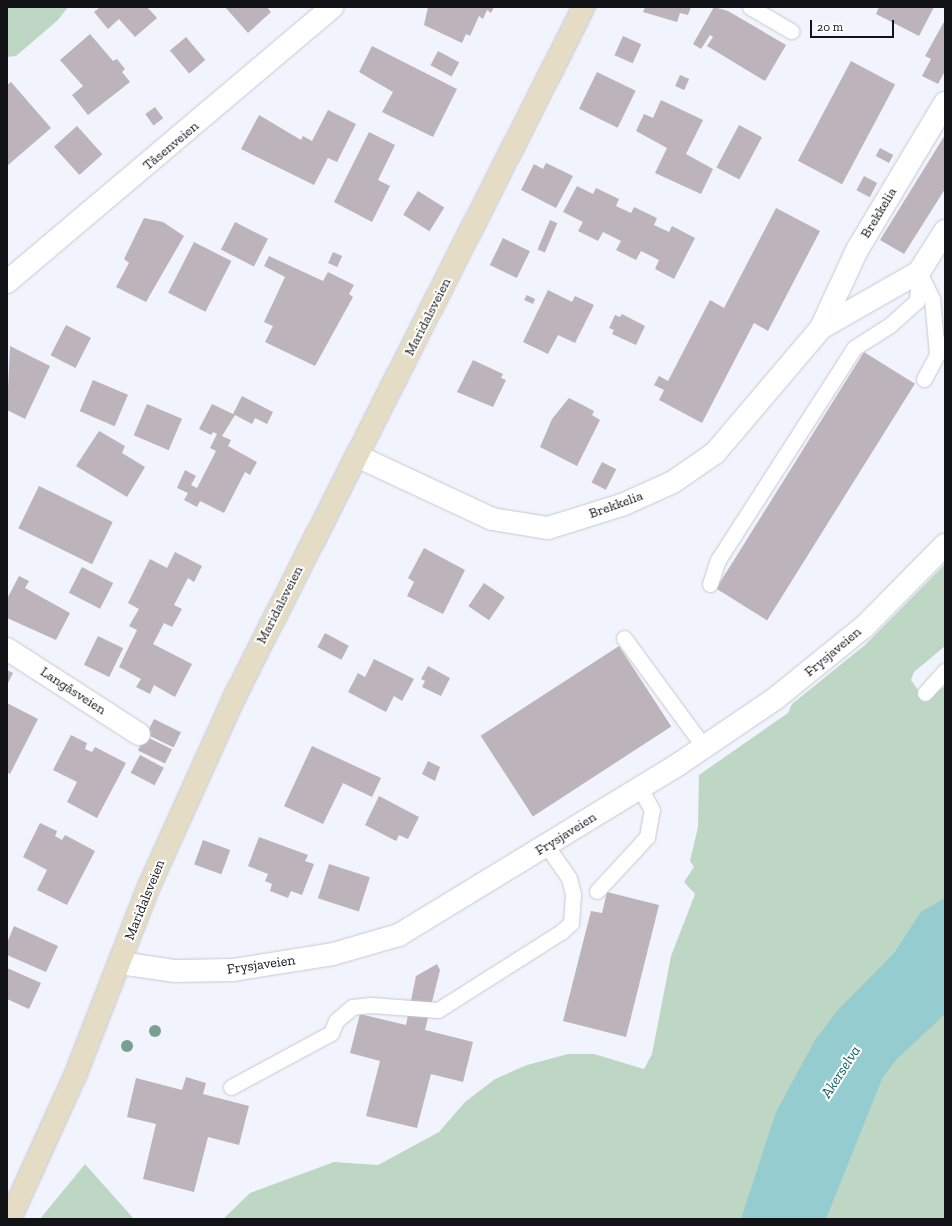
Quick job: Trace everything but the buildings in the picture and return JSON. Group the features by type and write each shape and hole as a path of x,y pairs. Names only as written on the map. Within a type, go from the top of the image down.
{"main road":[{"name":"Maridalsveien","path":"10,1219 66,1098 150,884 236,696 584,7"}],"street":[{"name":"Tåsenveien","path":"7,282 332,7"},
{"name":"Brekkelia","path":"357,456 492,519 548,528 654,491 715,454 821,328 857,250 945,103"},
{"name":"Brekkelia","path":"821,328 919,272 945,231"},
{"name":"Frysjaveien","path":"120,963 175,971 233,970 368,946 427,920 704,747 835,653 945,545"},
{"name":"Langåsveien","path":"7,649 139,734"}],"lane":[{"path":"750,7 791,31"},
{"path":"919,272 932,299 941,347 924,379"},
{"path":"710,584 718,560 854,348 907,312 917,301 919,272"},
{"path":"624,638 704,747"},
{"path":"925,693 945,671"},
{"path":"597,891 647,837 652,810 640,788"},
{"path":"231,1086 331,1033 336,1020 352,1007 371,1004 438,1010 561,932 571,923 574,894 569,878 547,846"}],"green space":[{"path":"7,7 68,7 58,20 16,56 7,57"},
{"path":"945,564 945,646 914,672 911,680 923,697 945,687 945,1219 223,1219 250,1193 334,1162 378,1165 439,1132 465,1102 495,1079 527,1065 568,1054 594,1054 644,1069 652,1054 671,956 695,894 684,882 694,867 690,861 698,827 699,775 788,713 792,704 865,645"},
{"path":"85,1164 134,1219 40,1219"}],"water":[{"name":"Akerselva","path":"945,898 945,1014 896,1060 882,1079 826,1219 741,1219 776,1112 815,1040 838,1010 894,953 921,912"}]}
